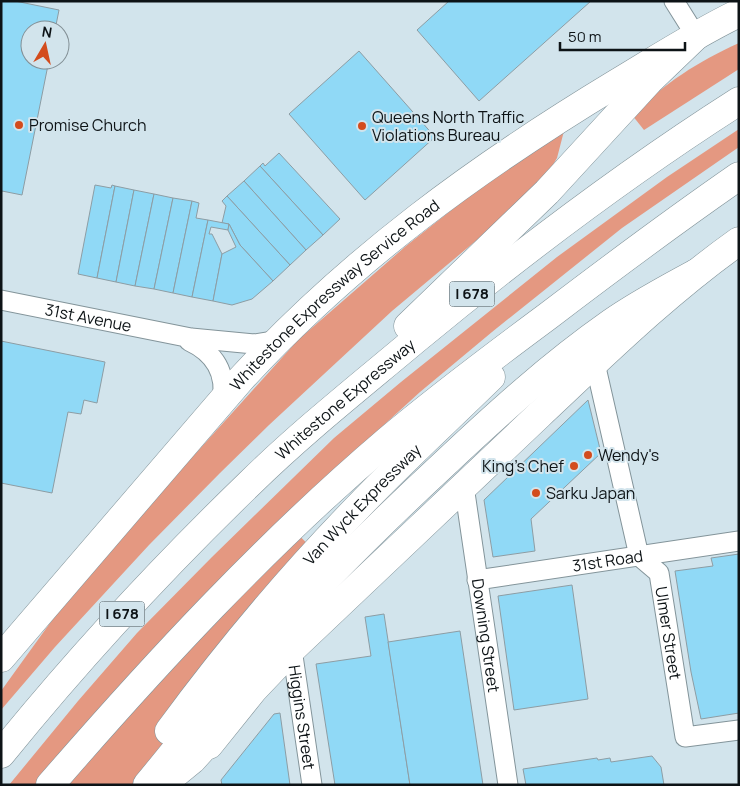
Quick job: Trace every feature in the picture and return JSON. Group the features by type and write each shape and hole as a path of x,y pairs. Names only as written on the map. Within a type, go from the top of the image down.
{"main road":[{"name":"Whitestone Expressway Service Road","path":"1,658 222,401 280,340 330,292 390,239 499,157 696,36 739,13"},
{"path":"250,482 448,286 548,192 649,81 696,36 739,32"},
{"name":"Whitestone Expressway","path":"1,754 114,623 250,482 342,401 508,266 604,192 739,101"},
{"path":"50,785 146,677 234,585 292,528 365,461 434,402 627,256 739,176"},
{"path":"162,785 192,760 292,649 464,486 595,363 696,273 739,241"},
{"name":"Van Wyck Expressway","path":"130,785 218,666 262,613 325,562 385,480 514,355 627,256"},
{"path":"147,785 233,680 325,562 418,488 535,383 610,324 696,273"},
{"path":"181,785 223,726"}],"street":[{"path":"674,1 696,36"},
{"name":"31st Avenue","path":"1,300 174,335 243,344 263,344 280,340"},
{"name":"31st Avenue","path":"174,335 208,352 220,367 223,381 222,401"},
{"path":"595,363 639,556"},
{"name":"Downing Street","path":"464,486 508,785"},
{"name":"31st Road","path":"477,580 739,541"},
{"name":"Ulmer Street","path":"639,556 659,573 685,737 739,730"},
{"name":"Higgins Street","path":"292,649 312,785"}],"shaded area":[{"path":"739,43 739,69 644,130 632,115 682,74"},
{"path":"739,129 739,147 622,228 492,332 420,392 282,518 341,578 339,580 342,583 140,785 9,785 137,633 334,438 557,257 667,177"},
{"path":"564,131 557,158 539,188 392,311 269,425 149,545 55,647 1,710 1,691 58,612 123,534 298,340 406,246 492,178"}],"building":[{"name":"Promise Church","path":"1,1 15,1 59,10 57,20 20,20 20,70 47,70 22,195 2,191 1,194"},
{"path":"449,1 591,1 479,101 417,30"},
{"name":"Queens North Traffic Violations Bureau","path":"359,51 435,137 365,200 289,114"},
{"path":"279,153 340,219 323,235 260,166 263,163 265,166"},
{"path":"260,166 323,235 306,250 244,181"},
{"path":"244,181 306,250 290,265 227,196"},
{"path":"95,185 111,188 112,185 115,186 97,278 78,274"},
{"path":"115,186 134,190 116,282 97,278"},
{"path":"134,190 154,194 135,286 116,282"},
{"path":"154,194 173,198 154,289 135,286"},
{"path":"227,196 290,265 273,281 240,245 229,224 222,223 226,206 222,201"},
{"path":"173,198 192,201 173,293 154,289"},
{"path":"192,201 199,203 196,218 208,220 192,297 173,293"},
{"path":"208,220 229,224 228,230 211,227 209,234 212,234 222,254 213,301 192,297"},
{"path":"229,224 240,245 273,281 252,299 232,305 213,301 222,254 236,247 228,230"},
{"path":"1,341 105,362 97,403 84,400 81,414 68,412 52,493 1,483"},
{"path":"588,400 601,453 531,519 535,551 493,557 484,500"},
{"path":"739,554 739,713 701,719 691,672 675,571 713,566 711,558"},
{"path":"572,585 588,699 514,710 498,596"},
{"path":"384,614 410,785 335,785 316,664 371,656 365,617"},
{"path":"460,631 483,785 410,785 388,642"},
{"path":"280,713 290,785 222,785 221,780 274,714"},
{"path":"652,756 661,767 664,785 526,785 523,769 597,758 598,760 610,758 611,762"}],"place":[{"name":"Promise Church","path":"19,125"},
{"name":"Queens North Traffic Violations Bureau","path":"362,126"},
{"name":"Wendy's","path":"588,455"},
{"name":"King’s Chef","path":"574,466"},
{"name":"Sarku Japan","path":"536,493"}]}
